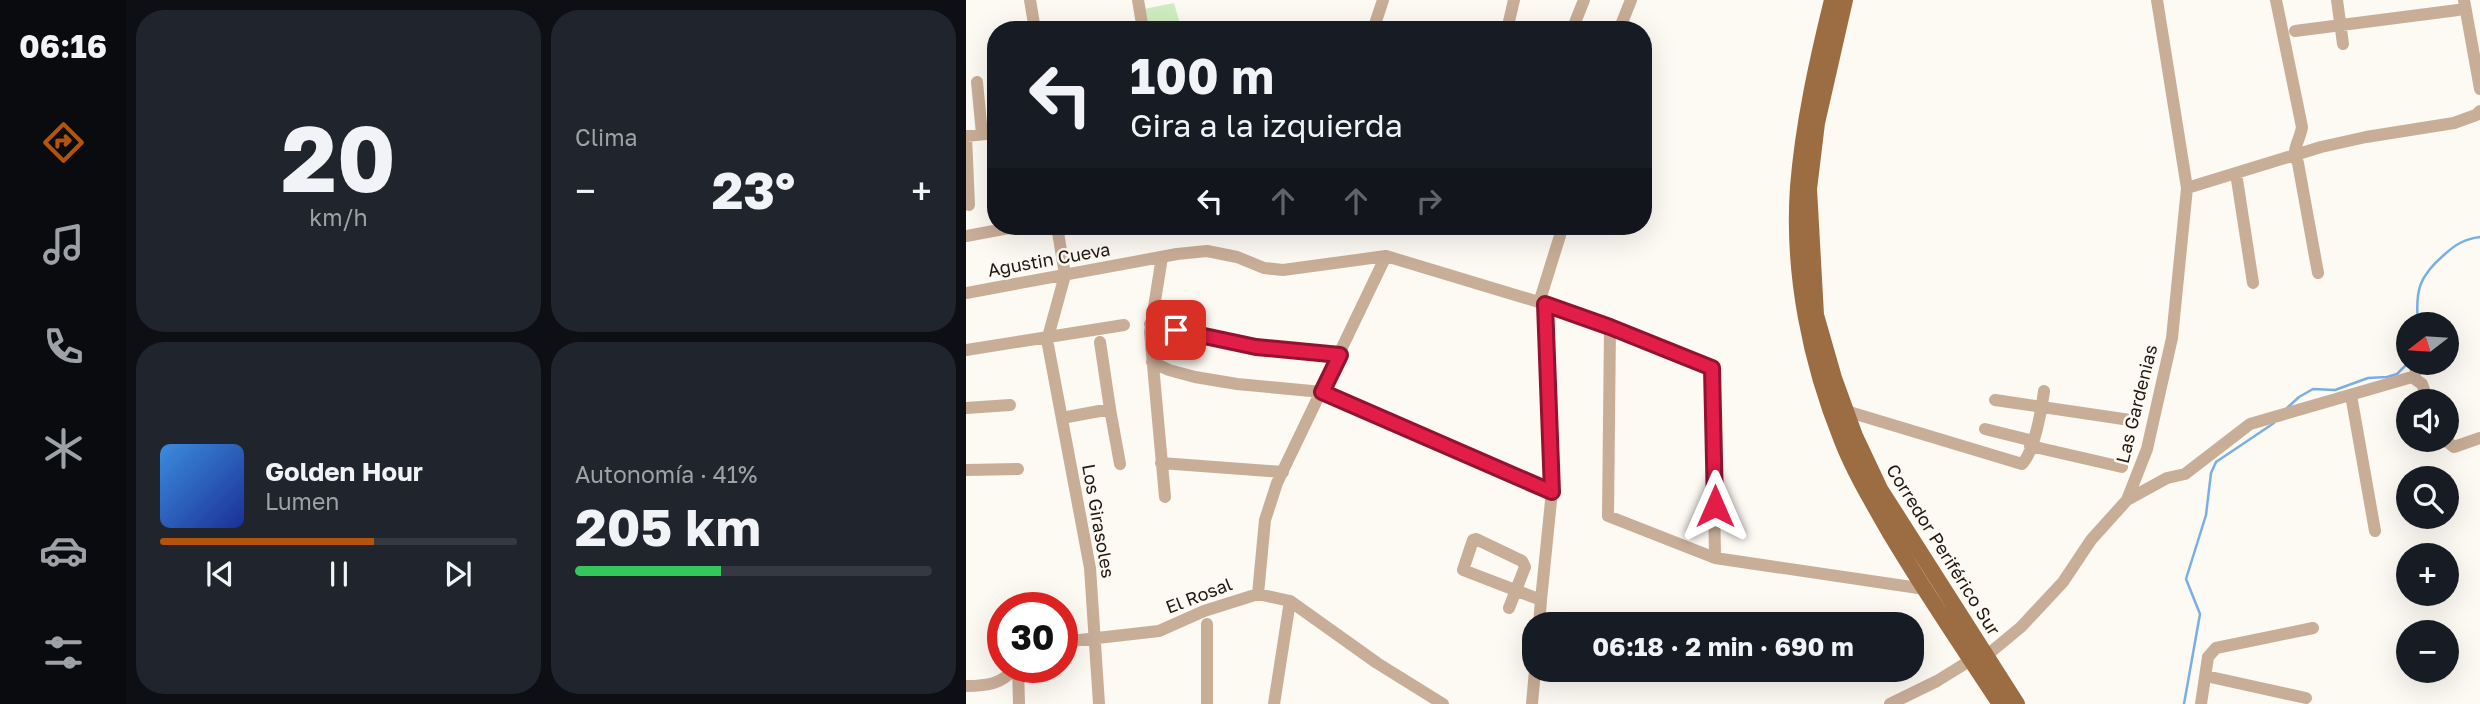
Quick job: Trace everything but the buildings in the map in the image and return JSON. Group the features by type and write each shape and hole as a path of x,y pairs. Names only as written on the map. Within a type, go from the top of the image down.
{"main road":[{"name":"Corredor Periférico Sur","path":"1832,0 1807,117 1798,189 1805,316 1821,382 1842,443 1869,498 1924,589 2017,704"},
{"name":"Corredor Periférico Sur","path":"1845,0 1818,122 1809,189 1816,315 1846,411 1880,489 1978,658 2000,704"}],"street":[{"path":"1030,0 1034,21"},
{"path":"1138,0 1142,21"},
{"path":"1376,21 1383,0"},
{"path":"1509,21 1514,0"},
{"path":"1576,21 1584,0"},
{"path":"1623,21 1631,0"},
{"name":"Las Gardenias","path":"1890,704 1978,658 2021,626 2063,582 2091,540 2127,500 2147,449 2172,338 2188,188 2157,0"},
{"path":"2276,0 2302,127 2300,142 2294,148 2294,155 2298,163 2318,273"},
{"path":"2337,0 2343,44"},
{"path":"2295,31 2341,26 2461,5 2480,89"},
{"path":"978,82 987,125"},
{"path":"2188,188 2294,155 2366,137 2454,123 2480,111"},
{"path":"969,205 966,136 987,134"},
{"path":"2236,173 2253,283"},
{"path":"966,236 987,232"},
{"path":"1048,341 1065,275 1058,235"},
{"path":"1540,612 1552,492 1542,304 1561,235"},
{"name":"Agustin Cueva","path":"966,293 1207,251 1237,257 1264,268 1283,270 1386,256"},
{"path":"1258,594 1265,520 1283,472 1386,256 1610,327 1712,368 1715,558"},
{"path":"1163,257 1150,324 1164,497"},
{"path":"1150,324 1256,347 1340,355"},
{"path":"966,350 1048,341 1124,325"},
{"path":"1610,327 1608,516 1715,558 1924,589"},
{"name":"Los Girasoles","path":"1048,341 1090,568 1099,704"},
{"path":"1100,342 1120,464"},
{"path":"1152,362 1195,377 1322,392 1552,492"},
{"path":"2127,500 2167,478 2185,474 2250,424 2414,377 2424,389"},
{"path":"1846,411 2022,464 2026,460 2042,408 2044,391"},
{"path":"2351,395 2375,531"},
{"path":"1995,400 2130,420"},
{"path":"966,408 1010,405"},
{"path":"1062,418 1110,409"},
{"path":"1985,429 2122,467"},
{"path":"2459,445 2480,438"},
{"path":"1161,463 1283,472"},
{"path":"966,470 1018,469"},
{"path":"1509,608 1515,591 1525,567 1522,561 1473,540 1463,570 1515,591 1541,600"},
{"name":"El Rosal","path":"1078,641 1159,631 1204,611 1258,594 1290,601 1377,663 1443,704"},
{"path":"1274,704 1290,601"},
{"path":"1208,624 1208,704"},
{"path":"2201,704 2208,657 2216,648 2313,628"},
{"path":"2206,676 2306,698"},
{"path":"1532,704 1534,682"},
{"path":"966,687 995,683"},
{"path":"1018,683 1019,704"}],"green space":[{"path":"1174,3 1179,21 1146,21 1144,9"}],"waterway":[{"path":"2417,312 2418,293 2429,269 2457,245 2480,237"},
{"path":"2287,408 2313,389 2335,390 2368,378 2396,374"},
{"path":"2184,704 2200,614 2186,579 2206,515 2211,473 2216,462 2274,423"}],"route":[{"path":"1176,330 1256,347 1340,355 1322,392 1552,492 1545,304 1712,368 1715,506"}]}
